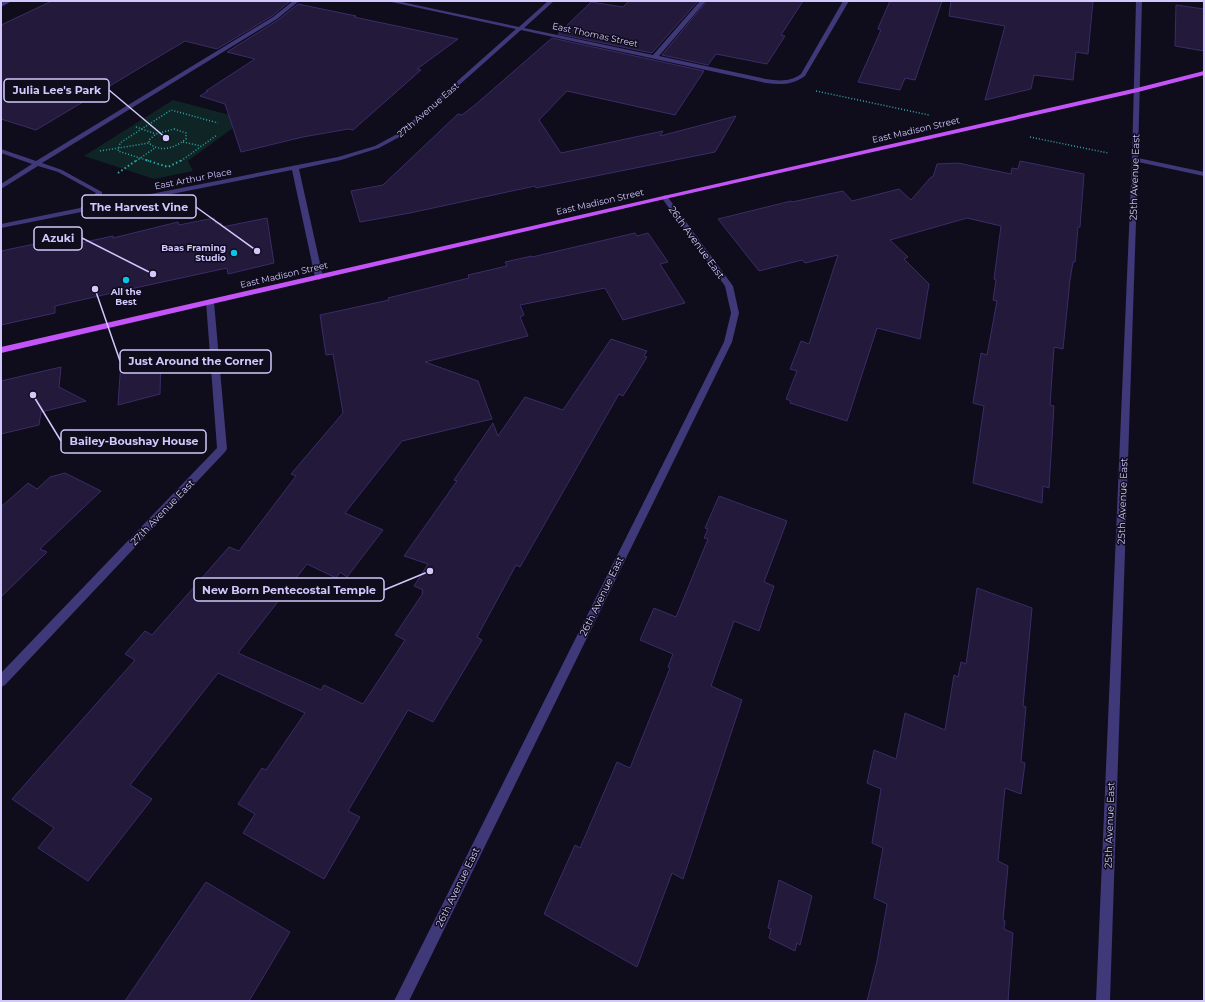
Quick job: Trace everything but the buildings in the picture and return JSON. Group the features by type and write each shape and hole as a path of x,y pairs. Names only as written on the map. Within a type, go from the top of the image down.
{"main road":[{"name":"East Madison Street","path":"1,350 1138,90 1204,73"}],"street":[{"path":"1,5 9,1"},
{"path":"1,187 38,164 63,146 275,18 296,1"},
{"name":"East Thomas Street","path":"390,1 766,81 789,83 804,75 846,1"},
{"name":"27th Avenue East","path":"295,168 358,154 395,138 551,1"},
{"path":"655,57 703,1"},
{"name":"25th Avenue East","path":"1103,1001 1138,90 1139,1"},
{"path":"1,151 60,171 100,193 81,211"},
{"path":"1135,159 1204,174"},
{"path":"295,168 319,277"},
{"name":"East Arthur Place","path":"1,226 295,168"},
{"name":"26th Avenue East","path":"401,1001 728,342 735,313 729,286 665,197"},
{"name":"27th Avenue East","path":"1,681 222,449 210,302"}],"path":[{"path":"812,90 933,116"},
{"path":"217,135 178,163 168,167 118,151 120,143 171,110 218,123"},
{"path":"130,125 156,134"},
{"path":"149,143 152,137 156,134 168,130 179,130 186,133 186,139 183,142"},
{"path":"1028,137 1108,153"},
{"path":"118,173 155,148 166,148 183,142 202,146"},
{"path":"99,152 149,143 155,148"}],"green space":[{"path":"173,100 245,119 188,161 193,171 154,179 84,156"}],"place":[{"name":"Julia Lee's Park","path":"166,138"},
{"name":"The Harvest Vine","path":"257,251"},
{"name":"Baas Framing Studio","path":"234,253"},
{"name":"Azuki","path":"153,274"},
{"name":"All the Best","path":"126,280"},
{"name":"Just Around the Corner","path":"95,289"},
{"name":"Bailey-Boushay House","path":"33,395"},
{"name":"New Born Pentecostal Temple","path":"430,571"}]}
